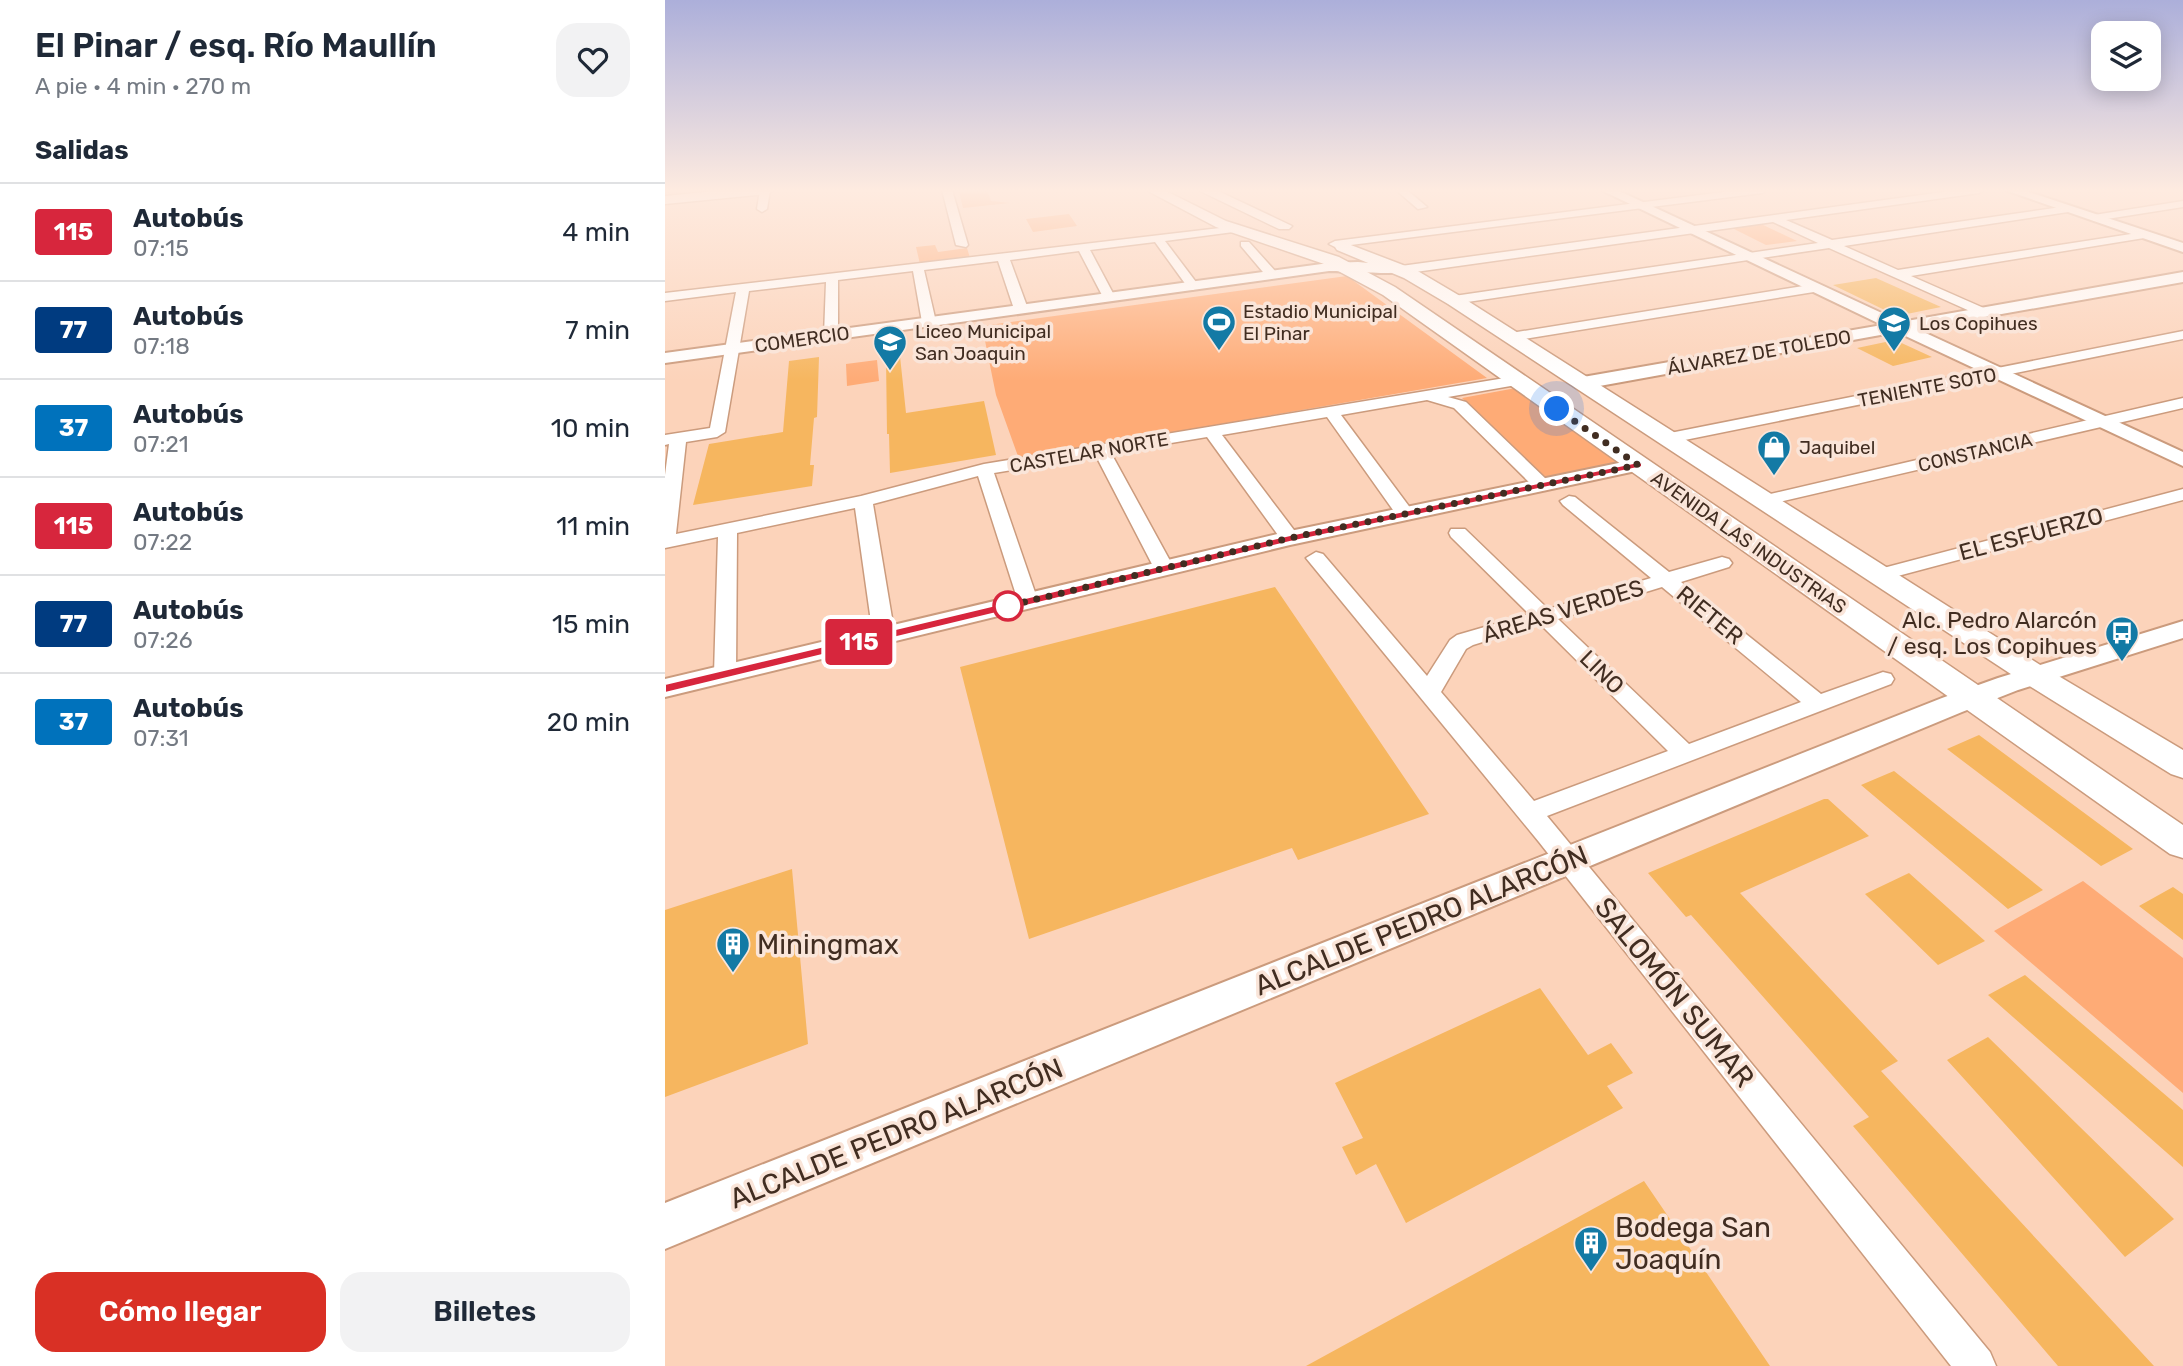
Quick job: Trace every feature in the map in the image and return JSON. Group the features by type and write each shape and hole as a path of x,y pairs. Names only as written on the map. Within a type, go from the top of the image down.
{"main road":[{"name":"AVENIDA LAS INDUSTRIAS","path":"1299,254 1342,266 1389,291 2183,844"},
{"name":"AVENIDA LAS INDUSTRIAS","path":"1359,254 1401,270 1454,300 2035,675 2183,766"}],"street":[{"path":"665,296 1037,254"},
{"path":"1086,254 1109,297"},
{"path":"1169,254 1193,286"},
{"path":"1255,254 1272,275"},
{"name":"COMERCIO","path":"665,358 1342,266 1401,270 1516,254"},
{"path":"1744,254 2183,460"},
{"path":"1454,300 1764,254"},
{"path":"1852,254 1981,313"},
{"path":"1897,274 2025,254"},
{"path":"1003,258 1021,309"},
{"path":"918,268 929,322"},
{"name":"ÁLVAREZ DE TOLEDO","path":"1583,383 2183,277"},
{"path":"831,335 832,278"},
{"path":"665,541 672,439 717,432 743,287"},
{"path":"1511,337 1816,288"},
{"name":"TENIENTE SOTO","path":"1670,438 2183,335"},
{"name":"CASTELAR NORTE","path":"665,541 863,502 984,469 1517,381"},
{"path":"1423,397 1460,405 1542,485"},
{"name":"CONSTANCIA","path":"1766,500 2183,404"},
{"path":"1331,412 1405,513"},
{"path":"1211,431 1290,538"},
{"path":"1101,450 1164,568"},
{"path":"665,688 1290,538 1638,465"},
{"path":"984,469 1028,601"},
{"name":"EL ESFUERZO","path":"1879,575 2183,494"},
{"name":"RIETER","path":"1569,501 1818,704"},
{"path":"863,502 884,636"},
{"path":"725,674 728,529"},
{"name":"LINO","path":"1458,533 1685,754"},
{"name":"SALOMÓN SUMAR","path":"1316,558 1569,860 1976,1366"},
{"name":"ÁREAS VERDES","path":"1429,692 1461,642 1722,563"},
{"name":"ALCALDE PEDRO ALARCÓN","path":"665,1226 1972,697 2183,629"},
{"path":"1530,813 1883,679"}],"shaded area":[{"path":"918,254 969,254 970,258 920,264"},
{"name":"Estadio Municipal El Pinar","path":"1347,276 1487,378 1019,459 996,395 982,326"},
{"path":"877,360 879,381 847,386 846,364"},
{"path":"1516,388 1626,461 1544,477 1462,398"},
{"path":"2083,881 2183,958 2183,1093 1994,931"}],"building":[{"path":"1876,278 1941,307 1897,316 1833,285"},
{"name":"Los Copihues","path":"1895,340 1932,357 1893,366 1857,348"},
{"path":"900,356 906,413 984,401 996,455 890,473 886,357"},
{"path":"819,357 817,417 814,418 810,465 814,465 812,486 693,505 709,444 783,432 789,361"},
{"path":"1275,587 1429,814 1298,860 1292,848 1029,939 960,667"},
{"path":"1979,735 2133,849 2101,866 1947,749"},
{"path":"1894,771 2043,890 2008,909 1861,785"},
{"path":"1828,799 1869,836 1740,893 1898,1061 1881,1071 2154,1366 2058,1366 1853,1126 1869,1117 1691,915 1686,917 1648,873"},
{"name":"Miningmax","path":"792,869 808,1044 665,1097 665,910"},
{"path":"1909,873 1985,941 1938,965 1865,894"},
{"path":"2173,887 2183,894 2183,940 2139,906"},
{"path":"2025,975 2183,1110 2183,1167 1988,995"},
{"path":"1540,988 1588,1055 1611,1043 1633,1073 1607,1086 1623,1108 1406,1223 1376,1164 1356,1175 1342,1147 1363,1138 1335,1083"},
{"path":"1988,1037 2174,1219 2125,1257 1947,1060"},
{"name":"Bodega San Joaquín","path":"1644,1181 1770,1366 1306,1366"}],"bus line":[{"name":"115","path":"665,688 1290,538 1638,465"}],"place":[{"name":"Estadio Municipal El Pinar","path":"1219,352"},
{"name":"Los Copihues","path":"1894,353"},
{"name":"Liceo Municipal San Joaquin","path":"890,372"},
{"name":"Jaquibel","path":"1774,477"},
{"name":"Alc. Pedro Alarcón / esq. Los Copihues","path":"2122,663"},
{"name":"Miningmax","path":"733,974"},
{"name":"Bodega San Joaquín","path":"1591,1273"}],"route":[{"path":"1008,606 1004,607 1290,538 1638,465 1557,409"}]}
